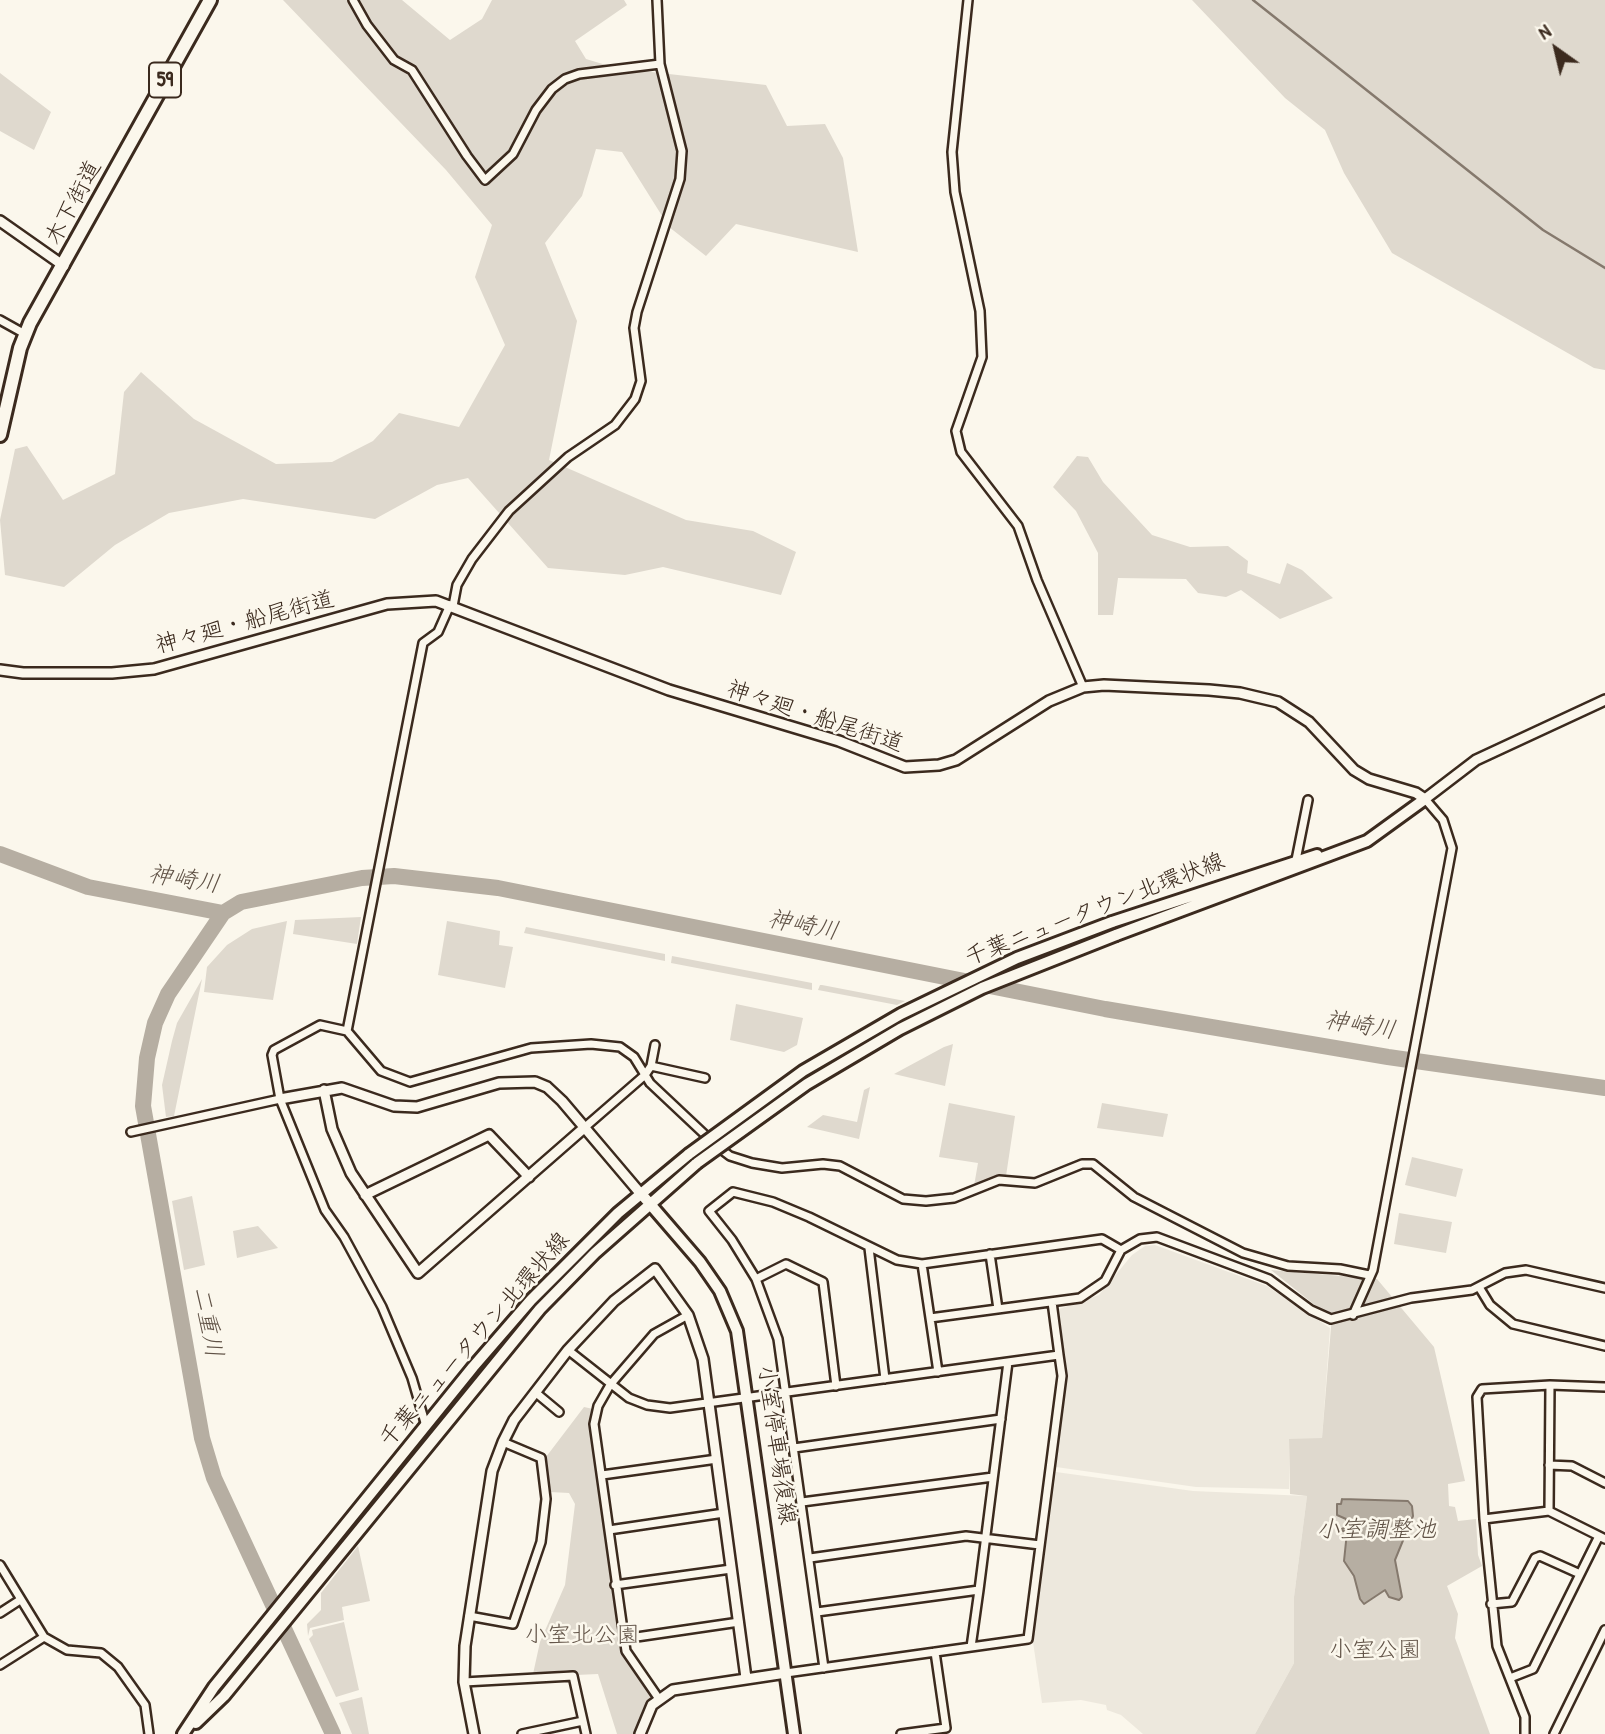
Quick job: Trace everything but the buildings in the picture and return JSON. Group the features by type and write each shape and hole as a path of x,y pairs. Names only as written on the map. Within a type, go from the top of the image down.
{"main road":[{"name":"木下街道","path":"0,435 25,334 210,0"},
{"name":"千葉ニュータウン北環状線","path":"183,1734 214,1687 546,1283 640,1193 807,1084 900,1029 992,984 1367,841 1424,799"},
{"name":"千葉ニュータウン北環状線","path":"183,1734 224,1696 540,1309 693,1158 803,1071 901,1014 1017,958 1112,922 1296,860 1367,841"},
{"name":"小室停車場復線","path":"640,1193 692,1251 720,1291 737,1331 794,1734"}],"street":[{"path":"352,0 394,60 412,70 485,180 513,154 536,110 565,79 579,74 660,64"},
{"path":"347,1031 423,643 438,632 457,585 472,559 509,511 568,457 600,438 615,425 635,399 640,381 634,328 636,312 680,179 682,152 660,64 657,0"},
{"path":"968,0 952,152 955,192 977,298 983,346 982,357 956,431 961,452 1018,526 1037,580 1083,687"},
{"path":"0,221 64,266"},
{"path":"0,320 25,334"},
{"name":"神々廻・船尾街道","path":"0,670 34,673 144,670 387,604 416,600 451,605 644,681 839,741 905,767 939,765 956,760 1049,701 1083,687 1104,685 1263,697 1287,706 1309,722 1353,770 1368,779 1416,793 1424,799"},
{"path":"1360,1312 1368,1275 1373,1269 1452,848 1443,820 1424,799 1476,760 1605,700"},
{"path":"1296,860 1308,800"},
{"path":"426,1426 412,1378 382,1307 350,1247 325,1210 280,1099 272,1055 274,1050 320,1025 347,1031 381,1072 400,1081 420,1080 531,1048 591,1044 624,1049 634,1057 645,1075 718,1147 730,1156 752,1163 782,1168 823,1164 840,1166 904,1199 926,1201 954,1198 993,1181 1035,1183 1076,1166 1093,1164 1134,1196 1243,1253 1288,1266 1320,1266 1368,1275"},
{"path":"324,1090 339,1147 365,1195 418,1273 645,1075 651,1066 654,1045"},
{"path":"651,1066 705,1078"},
{"path":"131,1132 324,1090 351,1089 394,1106 417,1107 499,1083 522,1080 547,1087 640,1193"},
{"path":"365,1195 489,1135 529,1177"},
{"path":"824,1668 778,1339 756,1279 732,1240 709,1212 733,1192 797,1212 897,1260 922,1264 1102,1239 1121,1250"},
{"path":"930,1318 1080,1298 1105,1281 1121,1250 1140,1239 1157,1237 1269,1279 1325,1317 1340,1318 1395,1302 1479,1287 1505,1273 1526,1270 1605,1288"},
{"path":"869,1248 885,1379"},
{"path":"990,1254 998,1309"},
{"path":"756,1279 786,1264 822,1282 836,1386"},
{"path":"922,1264 938,1372"},
{"path":"474,1734 464,1682 469,1616 492,1471 503,1442 514,1420 568,1350 614,1301 655,1269 688,1315 703,1359 746,1678"},
{"path":"1479,1287 1490,1305 1513,1324 1605,1346"},
{"path":"640,1734 647,1712 659,1699 679,1688 1028,1639 1062,1376 1052,1302"},
{"path":"659,1699 632,1663 623,1639 594,1424 598,1406 610,1385 654,1334 688,1315"},
{"path":"568,1350 629,1398 647,1405 670,1408 1059,1355"},
{"path":"971,1647 1008,1362"},
{"path":"1549,1511 1550,1385"},
{"path":"1525,1734 1525,1717 1497,1646 1491,1604 1484,1519 1479,1392 1550,1385 1605,1387"},
{"path":"535,1392 559,1412"},
{"path":"794,1448 1001,1419"},
{"path":"469,1616 513,1624 541,1542 546,1500 541,1458 503,1442"},
{"path":"601,1475 716,1459"},
{"path":"1549,1465 1572,1466 1605,1483"},
{"path":"802,1502 993,1477"},
{"path":"1484,1519 1549,1511 1602,1537 1580,1574 1533,1669 1510,1678"},
{"path":"609,1530 724,1513"},
{"path":"810,1558 966,1536 1040,1545"},
{"path":"1491,1604 1512,1602 1535,1558 1540,1556 1580,1574"},
{"path":"0,1565 44,1637 67,1650 89,1651 111,1660 145,1705 149,1734"},
{"path":"615,1585 731,1569"},
{"path":"817,1612 979,1590"},
{"path":"0,1613 20,1600"},
{"path":"623,1639 739,1622"},
{"path":"1554,1734 1605,1630"},
{"path":"0,1665 44,1637"},
{"path":"901,1734 946,1728 935,1652"},
{"path":"464,1682 573,1676 586,1734"},
{"path":"522,1734 583,1721"}],"shaded area":[{"path":"1155,1245 1267,1286 1330,1328 1322,1439 1289,1439 1289,1489 1196,1487 1056,1467 1067,1376 1059,1309 1099,1295 1132,1255 1145,1246"},
{"path":"1056,1472 1193,1491 1307,1496 1294,1597 1294,1663 1255,1734 1143,1734 1121,1715 1107,1710 1106,1705 1081,1700 1042,1703 1033,1642"}],"green space":[{"path":"283,0 402,0 450,40 482,19 492,0 624,0 627,5 575,41 586,59 616,68 766,85 787,126 825,124 843,158 858,252 736,224 706,256 669,227 622,152 596,149 582,196 545,243 577,321 549,460 686,520 753,531 796,552 781,595 663,567 625,575 548,568 468,478 437,485 375,519 243,499 169,513 115,545 64,587 5,575 0,520 15,449 27,446 63,500 115,474 124,392 141,372 194,419 276,464 332,462 373,441 399,413 459,427 505,345 475,277 492,225 446,170"},
{"path":"1192,0 1605,0 1605,370 1594,368 1392,253 1344,173 1325,130 1285,98"},
{"path":"0,73 51,112 34,150 0,131"},
{"path":"1077,456 1088,457 1103,482 1152,535 1190,547 1228,546 1248,561 1247,573 1280,584 1287,563 1302,570 1333,598 1280,619 1241,590 1226,597 1198,593 1186,579 1118,578 1113,615 1098,615 1098,553 1076,511 1053,487"},
{"path":"361,917 357,944 293,934 295,920"},
{"path":"287,921 273,1000 204,992 207,967 227,945 252,929"},
{"path":"447,921 500,931 499,945 513,947 505,988 438,975"},
{"path":"526,927 665,954 665,961 524,933"},
{"path":"672,956 812,983 812,990 671,963"},
{"path":"202,979 174,1116 166,1117 162,1085 172,1041 177,1023"},
{"path":"820,985 905,1001 897,1005 818,990"},
{"path":"736,1004 803,1018 797,1045 784,1052 730,1040"},
{"path":"953,1044 945,1086 894,1074 944,1047"},
{"path":"870,1087 859,1139 807,1127 823,1115 857,1122 864,1090"},
{"path":"949,1103 1015,1116 1006,1176 992,1177 974,1186 978,1163 939,1157"},
{"path":"1102,1103 1168,1114 1163,1137 1097,1128"},
{"path":"1412,1157 1463,1169 1456,1197 1405,1185"},
{"path":"192,1196 205,1265 184,1270 172,1201"},
{"path":"1399,1213 1452,1222 1446,1253 1394,1244"},
{"path":"258,1226 278,1248 237,1258 233,1231"},
{"name":"小室公園","path":"1271,1270 1377,1279 1434,1347 1465,1481 1448,1484 1449,1506 1455,1507 1458,1521 1476,1519 1478,1555 1482,1566 1447,1586 1458,1614 1455,1638 1490,1734 1255,1734 1294,1663 1294,1597 1307,1496 1290,1494 1289,1439 1322,1438 1332,1315 1316,1306"},
{"name":"小室北公園","path":"584,1407 593,1409 591,1419 620,1641 625,1656 650,1692 650,1699 642,1711 636,1734 617,1734 598,1674 576,1675 567,1670 533,1674 540,1642 565,1585 575,1504 569,1493 550,1492 546,1457"},
{"path":"358,1546 370,1601 342,1607 344,1620 310,1628 308,1636 307,1624 321,1610 321,1593"},
{"path":"344,1622 359,1690 336,1697 309,1639 313,1635 312,1630"},
{"path":"362,1697 369,1734 352,1734 339,1703"}],"water":[{"name":"小室調整池","path":"1342,1499 1408,1501 1412,1506 1413,1516 1395,1560 1402,1597 1399,1600 1389,1597 1385,1590 1364,1604 1360,1599 1354,1576 1344,1561 1347,1532 1340,1530 1346,1527 1346,1519 1337,1515 1337,1504 1341,1504"}],"waterway":[{"path":"1253,0 1543,230 1605,268"},
{"name":"神崎川","path":"0,854 88,887 223,913 241,902 362,878 394,876 498,888 1105,1009 1388,1057 1605,1088"},
{"name":"二重川","path":"223,913 168,994 155,1023 147,1058 143,1106 202,1438 214,1478 333,1734"}]}
